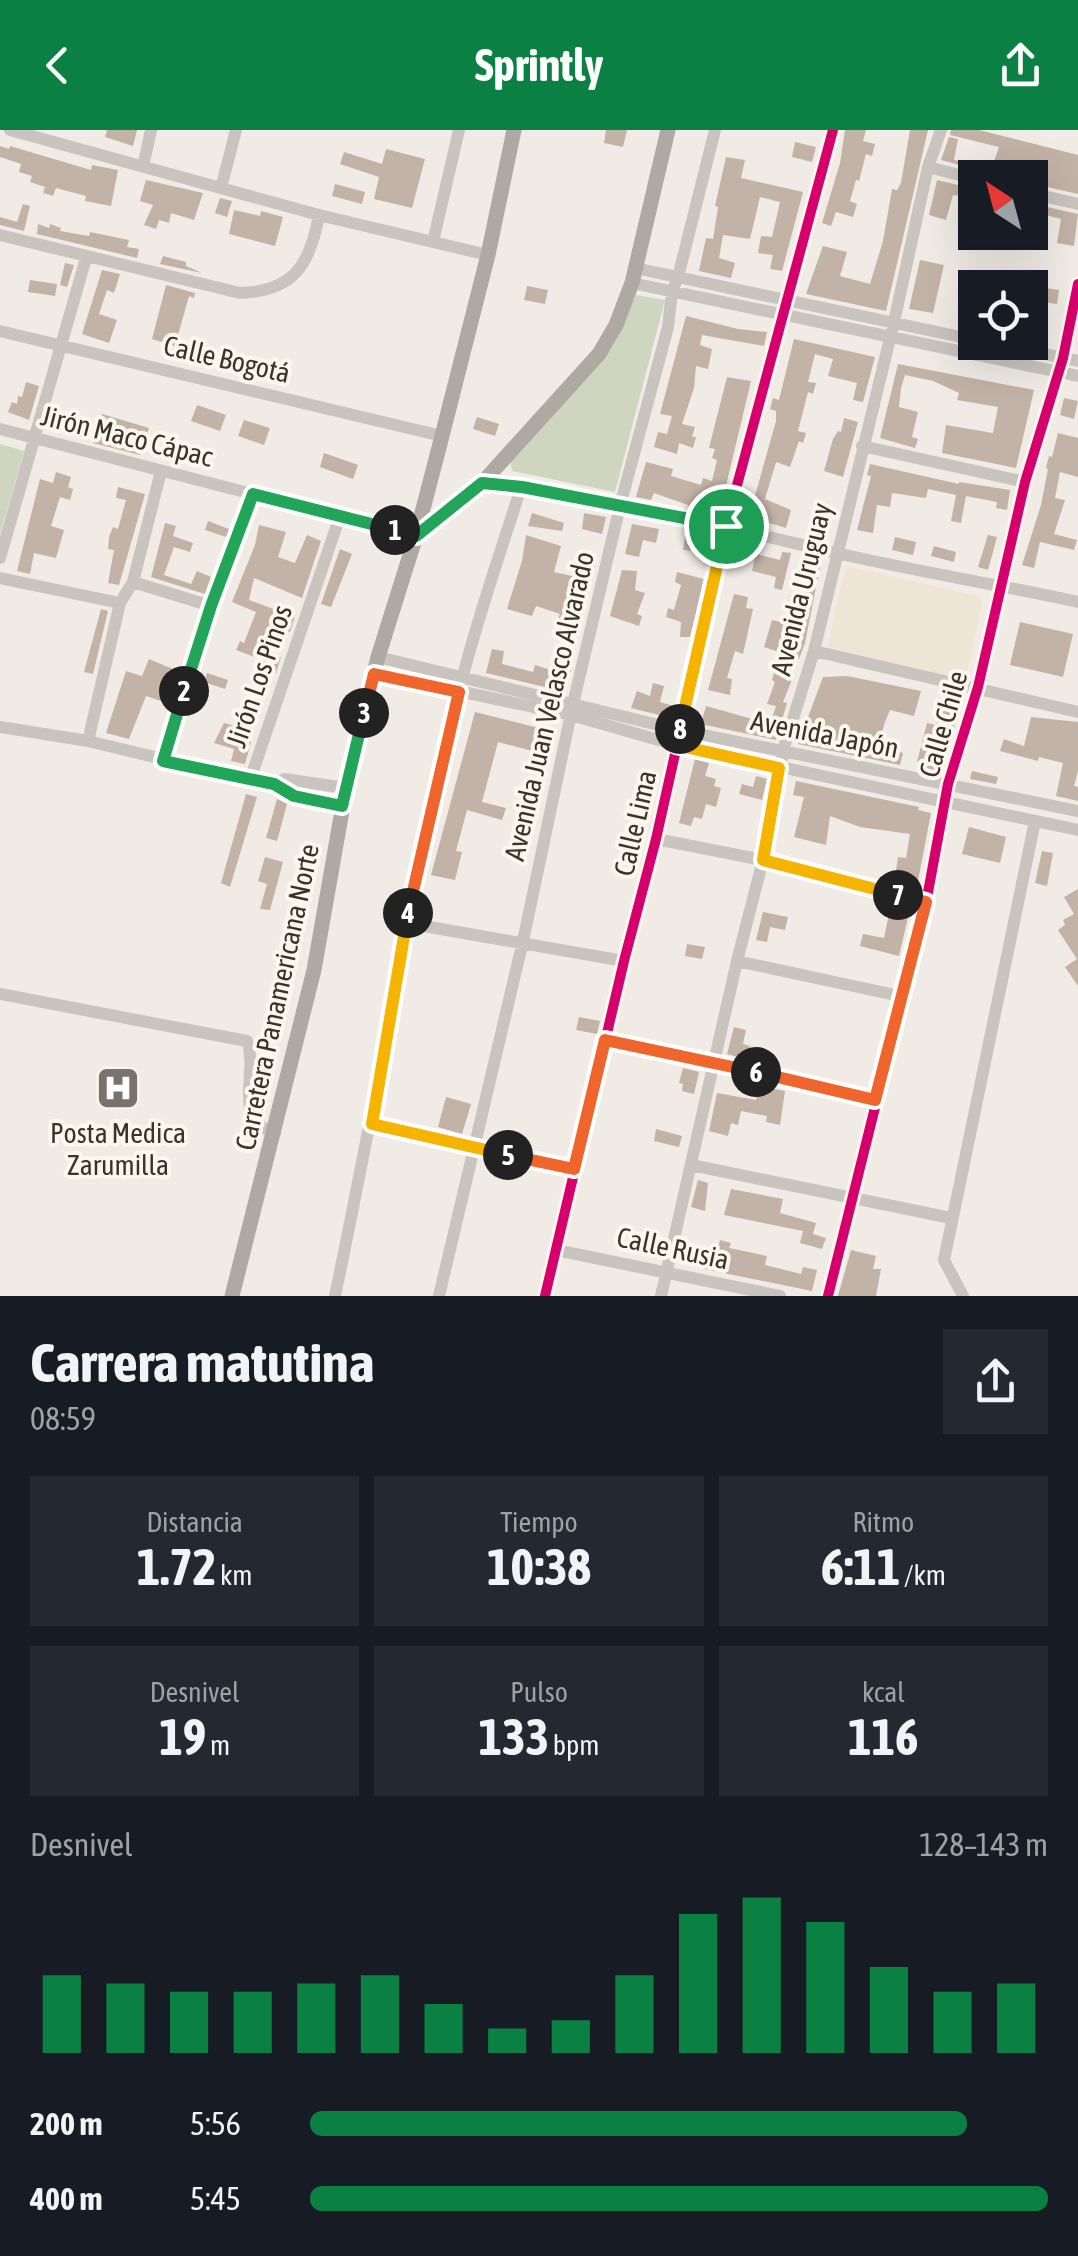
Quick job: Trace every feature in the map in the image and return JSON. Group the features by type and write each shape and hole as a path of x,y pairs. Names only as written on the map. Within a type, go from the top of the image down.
{"main road":[{"name":"Carretera Panamericana Norte","path":"232,1296 314,970 346,788 376,665 442,436 488,255 514,130"},
{"path":"416,536 482,483 599,354 616,326 633,275 668,130"}],"street":[{"path":"10,130 54,136 143,167 488,255"},
{"path":"143,167 151,130"},
{"path":"221,188 236,130"},
{"path":"433,242 459,130"},
{"name":"Avenida Juan Velasco Alvarado","path":"439,1296 620,506 715,130"},
{"name":"Calle Lima","path":"545,1296 656,838 726,526 833,130"},
{"name":"Avenida Uruguay","path":"661,1296 763,860 783,751 814,651 928,168 942,130"},
{"path":"928,168 958,175"},
{"path":"1048,196 1078,204"},
{"path":"0,236 240,293 265,292 294,276 314,243 319,214"},
{"path":"0,558 86,258"},
{"path":"633,275 678,277 958,336"},
{"path":"633,275 672,291 888,336 1060,365 1078,362"},
{"name":"Calle Chile","path":"828,1296 926,902 948,784 978,688 1078,284"},
{"name":"Calle Bogotá","path":"0,331 442,436"},
{"path":"1044,360 1078,376"},
{"name":"Jirón Maco Cápac","path":"0,430 416,536"},
{"path":"862,446 1026,482"},
{"path":"88,742 120,602 133,582 160,470"},
{"path":"482,483 522,487 726,526 1078,602"},
{"path":"335,1296 372,1124 406,923 461,684 522,487"},
{"path":"163,761 211,606 253,494"},
{"name":"Jirón Los Pinos","path":"0,727 88,742 250,780 340,516"},
{"path":"0,578 120,602"},
{"path":"133,582 211,606"},
{"path":"814,651 1078,712"},
{"path":"376,665 572,710"},
{"name":"Avenida Japón","path":"572,710 1078,812"},
{"name":"Avenida Japón","path":"572,710 676,745 1078,830"},
{"path":"274,784 284,778 346,788"},
{"path":"250,780 274,784 294,796 342,806"},
{"path":"963,1296 944,1260 1034,822"},
{"path":"656,838 763,860 926,902"},
{"path":"406,923 624,960"},
{"path":"737,960 900,996"},
{"path":"0,994 247,1041 251,1116 259,1127 274,1133"},
{"path":"605,1040 875,1100"},
{"path":"372,1124 574,1169"},
{"path":"691,1165 951,1218"},
{"name":"Calle Rusia","path":"556,1250 780,1296"}],"green space":[{"path":"636,295 665,300 615,492 512,471 510,460 615,341"},
{"path":"0,444 24,451 0,534"}],"shaded area":[{"path":"846,566 979,596 982,603 967,672 958,679 827,648"}],"building":[{"path":"107,130 137,130 133,146 105,137"},
{"path":"606,130 627,130 623,147 604,143"},
{"path":"845,130 866,130 863,141 875,144 872,156 866,154 859,181 856,180 850,201 857,204 853,217 836,212 831,226 822,223 840,163"},
{"path":"910,130 928,130 886,311 806,294 823,246 847,252 840,276 870,284 892,189 897,190 901,183"},
{"path":"951,130 979,130 1078,155 1078,194 1048,187 1048,160 995,160 999,147 950,135"},
{"path":"949,137 958,139 954,160 958,164 941,160"},
{"path":"795,142 816,147 812,162 792,157"},
{"path":"0,146 91,170 92,165 118,170 111,206 85,201 86,196 56,188 53,196 43,193 45,187 30,182 32,176 19,172 21,164 0,157"},
{"path":"386,149 425,159 412,208 374,199 379,177 340,164 344,152 382,164"},
{"path":"726,157 745,160 741,178 803,192 782,271 770,269 773,255 758,253 761,236 772,237 780,202 760,197 750,239 723,235 719,258 735,263 731,278 699,271 706,238 713,239 718,207 715,206"},
{"path":"146,180 203,193 194,220 171,213 169,223 159,220 156,229 144,225 153,205 140,201"},
{"path":"937,180 958,185 958,196 953,195 946,220 929,215"},
{"path":"335,184 365,192 362,204 332,196"},
{"path":"220,198 232,201 227,217 215,213"},
{"path":"23,204 30,206 24,231 0,225 0,217 17,222"},
{"path":"1048,207 1078,214 1074,246 1057,243 1061,219 1048,216"},
{"path":"234,210 283,217 275,246 229,234"},
{"path":"38,224 49,228 50,224 61,228 60,231 129,240 127,247 139,249 137,258 37,234"},
{"path":"163,256 186,262 186,266 202,273 160,264"},
{"path":"920,260 944,265 933,313 909,309"},
{"path":"65,263 74,265 67,287 60,285"},
{"path":"102,270 120,274 114,293 107,290 99,314 117,320 109,343 82,334"},
{"path":"30,280 57,284 55,296 28,292"},
{"path":"166,285 195,293 194,298 189,296 175,346 152,339"},
{"path":"527,286 548,290 545,304 524,300"},
{"path":"1048,288 1059,290 1057,304 1048,303"},
{"path":"686,316 767,332 764,346 702,335 700,345 712,349 708,369 696,366 694,388 682,424 695,427 692,437 696,437 693,448 679,443 677,454 654,447 658,432 667,434 672,416 660,414"},
{"path":"794,339 875,357 863,402 853,400 857,383 828,376 833,359 815,354 808,382 816,383 813,394 808,392 798,431 806,433 803,443 799,441 790,467 776,462 765,499 791,510 786,528 749,517 776,421 776,411 770,409 773,398 779,400"},
{"path":"898,364 1034,390 1016,468 942,453 946,425 993,433 998,407 957,400 959,393 933,381 905,375 901,388 899,407 918,412 912,437 918,439 915,448 880,438"},
{"path":"727,377 751,381 725,490 712,487 705,511 654,493 651,500 636,497 646,462 673,469 671,476 701,485 703,478 712,481 717,460 712,458 715,449 709,448"},
{"path":"26,382 39,386 29,420 8,412 12,402 17,404 18,396 22,397"},
{"path":"1064,398 1078,401 1074,419 1060,415"},
{"path":"197,405 226,415 220,431 191,421"},
{"path":"102,414 149,428 140,455 93,443"},
{"path":"477,417 499,424 495,436 473,429"},
{"path":"844,418 858,422 843,477 824,471"},
{"path":"244,420 270,428 264,445 238,436"},
{"path":"1058,433 1078,438 1078,477 1060,472 1055,498 1065,500 1054,534 1077,540 1074,550 1040,542 1034,568 1022,565"},
{"path":"324,453 358,465 353,479 320,467"},
{"path":"870,464 959,484 1010,490 1007,510 996,508 997,502 966,496 961,523 951,521 956,495 928,489 926,498 892,493 890,507 877,505 873,533 857,530 871,476 867,475"},
{"path":"56,472 71,477 68,487 73,489 70,500 60,497 51,526 64,530 56,558 34,553 30,574 17,571 40,479 53,483"},
{"path":"118,487 145,494 119,585 108,583 114,550 108,549 109,537 113,527 118,529 126,500 116,498"},
{"path":"532,513 564,523 562,531 528,526"},
{"path":"584,513 606,517 602,534 582,529"},
{"path":"208,521 229,529 226,537 205,530"},
{"path":"165,523 176,526 173,536 193,543 190,552 174,547 164,575 191,584 197,571 211,577 205,594 151,577"},
{"path":"632,524 659,529 656,543 643,540 639,557 625,554"},
{"path":"259,525 286,532 278,557 295,563 307,535 321,541 302,598 254,578 249,600 295,617 290,632 277,627 268,653 281,657 276,673 261,668 263,660 236,650 240,641 244,643 256,612 232,602"},
{"path":"686,532 710,538 709,547 683,550"},
{"path":"526,535 561,546 554,572 572,576 580,552 597,558 579,623 558,619 560,614 536,606 532,616 507,609"},
{"path":"988,535 997,537 988,570 978,567"},
{"path":"895,537 916,542 913,555 892,550"},
{"path":"934,546 956,552 954,562 931,556"},
{"path":"340,549 352,554 331,607 321,604"},
{"path":"782,552 791,553 782,590 774,588 776,577 752,571 756,554 780,560"},
{"path":"808,559 821,562 805,643 790,676 793,677 783,702 787,703 776,740 701,724 706,706 770,724 776,706 767,704 779,652 764,647 772,620 785,623 790,595 800,597"},
{"path":"622,570 637,571 635,590 645,593 637,614 642,616 639,626 610,616"},
{"path":"677,572 704,579 690,637 680,637 681,622 666,617 668,608 674,610 681,585 675,582"},
{"path":"734,594 748,597 746,608 753,609 743,654 735,651 727,678 732,679 730,695 708,690"},
{"path":"101,609 108,611 93,674 84,672"},
{"path":"1020,622 1073,634 1063,677 1010,665"},
{"path":"492,649 504,651 502,664 533,672 535,665 563,674 567,649 575,651 566,692 486,673"},
{"path":"149,659 180,672 170,704 146,696 129,739 106,733 126,671 142,676"},
{"path":"207,673 228,680 225,689 204,682"},
{"path":"847,676 921,691 914,716 890,710 878,746 903,753 900,765 798,744 823,677"},
{"path":"653,683 664,686 660,702 674,706 671,718 631,708 637,691 650,696"},
{"path":"943,695 960,699 939,773 921,769 922,763 917,762 927,723 936,725"},
{"path":"475,712 550,731 544,754 498,742 482,802 506,808 502,820 467,810 456,851 462,852 455,880 431,875"},
{"path":"1031,717 1078,722 1078,771 1074,786 1078,787 1078,801 1056,796 1063,763 1000,751 1004,739 1024,746"},
{"path":"224,723 238,727 235,737 251,742 245,764 231,761 234,749 214,743"},
{"path":"695,759 709,763 705,776 716,779 714,786 721,788 716,807 706,804 702,819 694,817 691,826 679,823"},
{"path":"972,771 998,777 996,784 970,779"},
{"path":"756,776 767,779 762,800 739,794 742,784 753,787"},
{"path":"796,781 919,807 918,810 931,813 917,886 904,884 906,872 896,870 898,857 906,858 910,834 860,827 830,816 826,845 794,837 804,797 793,795"},
{"path":"246,794 257,797 230,887 221,883"},
{"path":"277,799 287,804 277,841 266,838"},
{"path":"969,827 1006,837 1000,863 962,854"},
{"path":"1042,851 1053,853 1047,886 1035,883"},
{"path":"265,857 283,862 270,910 260,909 267,884 258,881"},
{"path":"1078,889 1078,986 1065,967 1077,959 1058,930 1065,925 1063,920 1074,914 1064,897"},
{"path":"891,904 910,909 899,956 860,946 863,934 884,938"},
{"path":"763,912 788,917 785,930 770,927 767,942 756,940"},
{"path":"687,944 705,947 702,959 685,956"},
{"path":"579,1017 600,1021 597,1034 576,1030"},
{"path":"734,1027 746,1030 743,1044 750,1046 745,1059 727,1054"},
{"path":"683,1068 699,1072 694,1094 682,1091 683,1084 679,1083"},
{"path":"759,1086 785,1091 780,1125 766,1122 767,1116 741,1111 738,1125 731,1123 728,1136 709,1131 717,1093 756,1100"},
{"path":"446,1097 471,1104 462,1134 438,1127"},
{"path":"656,1129 682,1136 679,1147 654,1141"},
{"path":"698,1180 708,1183 705,1211 691,1207"},
{"path":"731,1189 783,1199 780,1213 816,1223 813,1234 826,1238 822,1249 800,1243 803,1231 724,1215"},
{"path":"720,1240 731,1243 729,1248 767,1256 765,1265 801,1274 803,1267 817,1270 812,1291 704,1269 706,1258 715,1260"},
{"path":"851,1250 876,1256 873,1269 881,1269 876,1296 838,1296"}],"cycle path":[{"path":"545,1296 656,839 726,526 833,130"},
{"path":"828,1296 926,903 948,784 978,687 1025,482 1063,358 1078,284"}],"place":[{"name":"Posta Medica Zarumilla","path":"118,1088"}],"route":[{"path":"482,483 522,487 726,526 676,745 779,768 763,860 926,902 875,1100 605,1040 574,1169 372,1124 406,923 459,692 374,674 342,806 294,796 274,784 163,761 211,606 253,494 416,536 482,483"}]}
